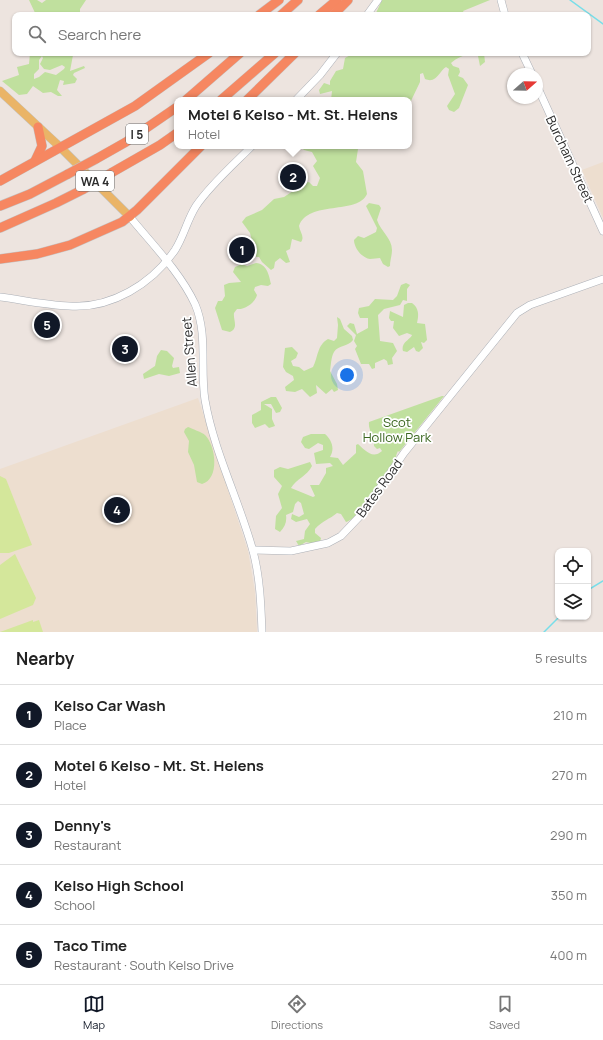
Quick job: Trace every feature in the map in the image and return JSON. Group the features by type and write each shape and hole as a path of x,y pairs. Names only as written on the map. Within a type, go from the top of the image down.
{"highway":[{"path":"263,12 279,0"},
{"path":"284,12 298,0"},
{"path":"323,12 337,0"},
{"path":"336,12 348,0"},
{"path":"0,181 135,106 204,56"},
{"path":"189,97 237,56"},
{"path":"224,97 272,56"},
{"path":"250,97 291,56"},
{"name":"I 5","path":"0,206 30,194 96,159 126,142 174,109"},
{"path":"35,162 42,146 38,127"},
{"name":"I 5","path":"0,228 84,189 160,145 174,135"},
{"path":"0,259 37,254 70,245 130,217 198,149"}],"main road":[{"name":"Allen Street","path":"0,91 60,147 130,217"}],"street":[{"path":"369,12 378,0"},
{"path":"501,0 504,12"},
{"path":"299,97 320,75 335,56"},
{"path":"523,56 529,68"},
{"name":"Burcham Street","path":"543,99 603,231"},
{"path":"0,297 70,306 96,304 112,300 136,288 154,276 166,262 176,249 200,200 249,149"},
{"name":"Allen Street","path":"130,217 190,294 197,311 202,332 205,400 213,433 253,550 259,578 262,632"},
{"name":"Bates Road","path":"253,550 276,552 290,551 328,543 341,536 361,515 404,453 517,313 530,305 603,279"}],"shaded area":[{"path":"603,162 603,218 582,170"},
{"path":"198,398 248,551 255,592 257,632 0,632 0,469"}],"green space":[{"path":"29,0 37,0 42,3 46,0 86,0 80,9 80,12 35,12"},
{"path":"382,0 490,0 464,12 376,12"},
{"path":"30,56 42,56 73,56 70,71 84,66 85,68 74,73 73,75 77,79 75,83 63,85 64,81 60,80 57,90 62,96 58,96 51,92 43,93 33,86 27,94 19,95 2,81 19,75 17,67 29,64","holes":["42,56 43,58 40,64 44,69 50,70 62,65 65,67 56,75 45,72 34,79 34,74 39,69 39,60"]},
{"path":"349,56 464,56 457,58 451,63 453,66 459,68 460,72 458,76 463,78 468,85 459,108 454,112 449,110 447,106 455,94 448,75 449,69 446,67 432,80 425,79 423,73 420,74 420,82 412,99 412,97 331,97 332,91 320,94 319,90 324,83 330,85 330,81 336,71 343,69 345,58"},
{"path":"478,56 484,56 485,62 480,66"},
{"path":"303,149 358,149 356,162 363,171 367,194 362,200 354,204 322,210 312,213 304,218 299,226 302,236 301,242 292,239 290,249 286,251 290,262 286,263 280,258 275,262 274,268 271,270 259,257 256,257 250,233 242,222 246,217 262,210 274,199 284,197 305,183 309,182 313,186 317,186 320,178 313,166 317,161 312,152"},
{"path":"369,203 379,205 381,208 377,220 392,246 390,266 388,267 383,264 380,258 370,259 361,255 354,243 354,240 358,236 364,238 376,232 377,228 366,206"},
{"path":"256,263 263,265 271,284 268,286 261,285 255,287 254,290 257,295 254,301 246,307 237,309 234,313 235,326 233,330 230,332 222,330 215,308 218,301 222,301 225,296 224,285 241,282 233,272 235,267 242,264 247,266"},
{"path":"406,283 410,285 407,289 407,301 403,300 400,305 384,309 378,315 380,341 393,343 397,351 392,358 393,364 388,365 387,361 384,359 375,363 375,368 372,369 369,364 361,364 355,349 357,346 354,341 356,335 347,326 350,323 354,324 357,334 368,328 368,318 360,318 358,313 359,308 369,306 375,299 393,300 397,296 401,285"},
{"path":"412,303 417,309 417,323 425,324 427,340 424,343 421,342 423,348 419,352 416,351 414,347 407,352 403,351 404,343 412,335 407,333 399,336 393,328 394,321 391,321 389,318 390,311 403,317 404,305"},
{"path":"337,317 340,319 344,329 352,336 353,340 336,350 332,356 330,371 337,384 338,390 334,392 332,389 326,394 316,385 317,393 310,397 302,389 295,392 286,391 285,387 294,380 293,376 286,372 283,367 285,348 292,347 298,353 296,358 291,361 293,366 299,367 304,371 313,367 318,352 324,342 328,339 334,341 337,338"},
{"path":"161,350 167,351 174,358 172,366 173,368 179,367 180,373 169,376 159,374 144,379 143,374 155,366 157,356"},
{"name":"Scot Hollow Park","path":"444,396 399,452 398,451 395,466 387,480 365,507 351,520 346,522 341,514 337,513 315,529 315,533 321,538 320,542 314,544 306,542 299,546 296,541 304,539 305,531 310,524 307,519 296,522 291,519 292,514 299,517 304,514 301,503 298,501 295,504 293,512 286,515 286,522 282,530 280,532 275,529 276,516 282,508 278,494 282,486 274,477 274,470 280,467 288,469 310,462 312,466 310,469 291,488 313,497 315,496 310,485 319,485 326,473 326,468 333,466 330,463 316,464 314,453 323,450 323,445 318,443 309,449 305,448 301,442 303,437 311,434 325,434 332,445 332,454 330,457 338,458 343,465 356,453 356,445 358,444 368,453 375,454 382,451 380,448 377,449 374,446 369,428 369,422"},
{"path":"271,397 276,397 282,408 280,412 276,413 271,404 264,404 272,409 272,419 275,426 269,428 265,424 255,428 252,423 252,415 261,410 261,402"},
{"path":"188,427 205,435 209,440 214,454 214,469 212,476 208,481 202,484 197,482 194,465 188,452 189,441 184,432"},
{"path":"0,476 6,479 32,545 9,553 0,553"},
{"path":"15,554 36,598 33,605 0,619 0,565"},
{"path":"33,620 33,622 39,620 43,632 0,632"}],"waterway":[{"path":"570,0 586,12"},
{"path":"591,15 603,24"},
{"path":"591,588 603,581"},
{"path":"544,632 556,620"}],"place":[{"name":"Motel 6 Kelso - Mt. St. Helens","path":"293,177"},
{"name":"Kelso Car Wash","path":"242,250"},
{"name":"Taco Time","path":"47,325"},
{"name":"Denny's","path":"125,349"},
{"name":"Kelso High School","path":"117,510"}]}
